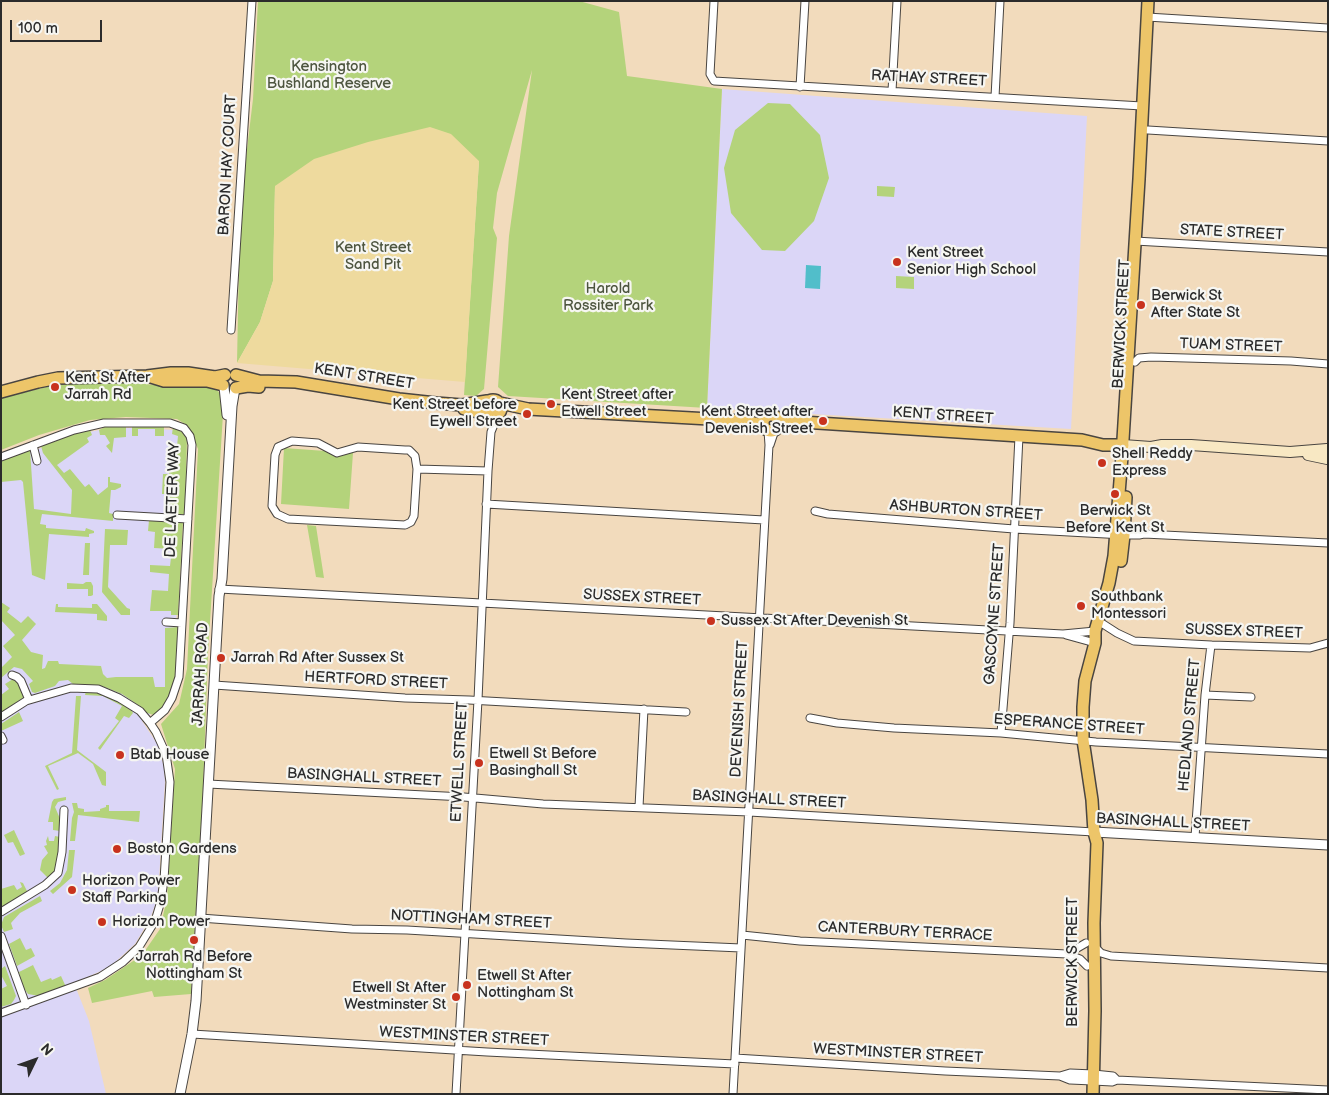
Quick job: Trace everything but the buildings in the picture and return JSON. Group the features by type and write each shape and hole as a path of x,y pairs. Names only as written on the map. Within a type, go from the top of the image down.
{"main road":[{"name":"BERWICK STREET","path":"1093,1094 1090,1077 1090,842 1094,832 1092,800 1083,740 1084,693 1122,533 1138,242 1148,130 1151,17 1148,1"},
{"name":"BERWICK STREET","path":"1126,442 1135,362 1142,106 1151,17 1155,1"},
{"name":"KENT STREET","path":"1,392 58,378 188,373 214,377 230,383 248,386 296,389 392,402 494,412 519,408 746,421 772,425 802,422 1082,440 1103,445 1151,440 1162,445 1191,445 1327,454"},
{"name":"KENT STREET","path":"230,383 259,381 296,382 436,403 462,404 487,402 484,407 494,412"},
{"name":"BERWICK STREET","path":"1085,1094 1090,1077"}],"street":[{"name":"BARON HAY COURT","path":"231,330 252,1"},
{"name":"RATHAY STREET","path":"714,1 710,74 714,81 1142,106"},
{"path":"800,87 805,1"},
{"path":"892,91 897,1"},
{"path":"995,97 1000,1"},
{"path":"1151,17 1328,28"},
{"path":"1148,130 1328,141"},
{"name":"STATE STREET","path":"1138,242 1328,252"},
{"name":"TUAM STREET","path":"1135,362 1139,358 1151,357 1291,361 1328,364"},
{"name":"JARRAH ROAD","path":"180,1094 192,1034 196,1001 232,406 230,383"},
{"name":"ETWELL STREET","path":"456,1094 478,700 486,504 494,412"},
{"name":"DE LAETER WAY","path":"1,457 74,430 104,423 177,424 187,432 192,445 179,677 176,688 165,710 150,723"},
{"name":"DEVENISH STREET","path":"733,1094 764,520 772,425"},
{"name":"GASCOYNE STREET","path":"1001,733 1009,631 1018,436"},
{"path":"288,442 318,443 336,452 358,447 409,450 415,456 417,469 414,516 411,522 404,525 288,519 277,514 272,506 274,455 278,448 288,442"},
{"path":"33,445 37,461"},
{"path":"417,469 488,471"},
{"path":"486,504 764,520"},
{"name":"ASHBURTON STREET","path":"815,511 828,514 1014,529 1122,533 1139,531 1144,534 1328,543"},
{"path":"118,514 188,519"},
{"name":"SUSSEX STREET","path":"220,587 482,602 546,608 1063,634 1095,643"},
{"path":"166,622 182,623"},
{"name":"SUSSEX STREET","path":"1063,634 1099,628 1117,633 1134,641 1310,648 1328,643"},
{"name":"HEDLAND STREET","path":"1196,838 1205,695 1211,645"},
{"path":"12,676 17,677 21,681 29,700"},
{"name":"HERTFORD STREET","path":"214,685 405,698 478,700 686,712"},
{"path":"1,718 29,700 71,688 98,689 119,698 140,711 150,723 166,754 170,782 163,890 155,921 139,947 112,970 86,984 1,1013"},
{"path":"1205,695 1250,697"},
{"path":"639,807 644,709"},
{"name":"ESPERANCE STREET","path":"810,718 837,723 894,728 1328,754"},
{"name":"BASINGHALL STREET","path":"208,784 472,798 543,804 748,812 1328,845"},
{"path":"1,912 45,886 58,873 62,852 64,810"},
{"name":"NOTTINGHAM STREET","path":"200,918 352,929 465,933 741,948"},
{"name":"CANTERBURY TERRACE","path":"742,935 819,942 1068,954 1091,966"},
{"path":"1,936 26,1005"},
{"path":"1068,954 1090,944 1101,953 1111,956 1328,968"},
{"path":"1091,966 1101,959 1111,956"},
{"name":"WESTMINSTER STREET","path":"192,1034 458,1050 1060,1076 1070,1080 1113,1076 1117,1080 1328,1090"}],"shaded area":[{"name":"Kent Street Senior High School","path":"722,89 1087,116 1071,429 707,408"},
{"path":"104,429 176,430 186,446 173,676 161,706 142,721 158,745 164,767 165,782 157,900 150,919 135,944 110,967 74,983 89,1021 106,1094 1,1094 1,463 75,435"}],"green space":[{"path":"258,1 579,1 619,12 627,76 722,89 707,408 508,396 498,387 509,236 532,70 497,193 493,228 497,238 484,389 476,396 464,395 479,161 275,186 273,281 260,322 237,363 240,208 253,99"},
{"path":"768,103 790,104 820,135 829,178 814,221 785,251 762,250 731,213 724,168 735,130"},
{"path":"877,186 895,187 894,197 877,196"},
{"path":"896,276 914,277 914,289 896,288"},
{"path":"75,383 136,383 164,386 205,385 214,387 224,398 208,654 203,789 191,994 154,997 152,991 92,1003 88,988 105,980 142,955 160,929 167,898 175,769 161,724 179,704 187,669 198,449 188,426 177,419 126,417 90,420 39,435 1,450 1,398 47,387"},
{"path":"132,425 164,426 164,436 155,436 155,429 138,429 138,436 132,436"},
{"path":"126,426 126,437 114,438 112,453 106,446 110,443 105,435 100,435 99,430 105,427"},
{"path":"173,427 180,430 187,438 185,514 176,514 176,508 167,507 167,494 162,494 163,474 169,474 169,458 176,457 178,436 172,434"},
{"path":"90,430 92,435 87,438 89,442 57,465 64,473 70,469 85,487 89,484 98,495 108,487 108,477 110,477 110,482 121,484 121,487 111,490 109,513 113,514 113,521 42,514 40,524 46,525 46,528 85,531 86,528 94,531 94,533 89,534 89,537 49,534 45,580 32,575 23,482 21,480 1,482 1,460 30,450 34,509 71,514 72,490 43,453 41,446 72,434"},
{"path":"284,448 353,453 349,509 281,504"},
{"path":"149,520 183,522 178,615 171,615 171,611 150,611 152,590 168,591 169,574 150,572 150,565 170,566 172,549 154,548 155,532 148,531"},
{"path":"307,525 316,526 324,578 316,577"},
{"path":"105,529 128,530 127,545 110,545 108,587 130,609 130,615 121,615 102,592"},
{"path":"85,543 90,543 89,575 83,575"},
{"path":"91,582 93,586 93,595 91,596 88,596 88,589 67,589 67,583 83,584"},
{"path":"1,602 10,608 7,612 21,623 28,616 36,624 22,640 31,652 43,655 42,669 45,668 48,661 58,661 59,664 101,666 103,674 107,678 153,677 155,687 165,687 165,628 178,627 175,681 165,704 154,715 147,713 122,694 102,686 73,684 68,680 59,681 55,686 35,693 32,692 29,684 33,681 22,669 14,667 1,678 1,668 12,657 3,646 15,635 1,620"},
{"path":"56,604 58,604 58,607 92,608 92,604 97,604 107,616 107,621 97,620 97,614 55,612"},
{"path":"13,679 18,683 24,697 1,713 1,695 9,689 5,684"},
{"path":"86,691 102,693 119,701 131,709 133,713 129,718 124,716 100,750 98,748 119,721 115,718 122,706 103,696 85,695"},
{"path":"76,696 81,696 77,750 106,772 106,786 102,785 93,764 78,753 48,766 59,789 57,790 45,766 72,753"},
{"path":"19,712 23,721 1,731 1,724"},
{"path":"66,797 66,800 58,802 55,807 61,821 60,831 53,830 53,822 48,822 52,802 54,799"},
{"path":"72,803 77,803 78,808 84,809 84,812 100,811 106,805 109,805 109,811 140,811 139,822 78,815 75,841 70,841 74,812"},
{"path":"14,830 25,854 20,856 13,842 8,843 4,835"},
{"path":"48,836 49,841 54,841 55,836 60,837 56,870 48,878 40,870 42,860 48,853 44,846 47,845"},
{"path":"69,850 75,850 72,877 53,894 50,891 60,883 67,870"},
{"path":"20,882 23,883 28,893 7,906 1,907 1,889 14,885 17,890 22,887"},
{"path":"40,896 42,901 20,913 11,923 13,929 4,932 1,925 4,917"},
{"path":"20,938 26,950 31,948 35,956 17,966 9,944"},
{"path":"33,965 41,982 61,976 66,987 39,996 28,994 23,987 19,972"},
{"path":"5,966 16,996 11,1004 1,1007 1,989 7,986 1,975 1,969"}],"sand":[{"name":"Kent Street Sand Pit","path":"430,127 451,134 479,161 465,382 237,363 260,322 273,281 275,186 314,159 368,142"}],"water":[{"path":"806,265 821,266 820,289 805,288"}],"place":[{"name":"Kent Street Senior High School","path":"897,262"},
{"name":"Berwick St After State St","path":"1141,305"},
{"name":"Kent St After Jarrah Rd","path":"55,387"},
{"name":"Kent Street after Etwell Street","path":"551,404"},
{"name":"Kent Street before Eywell Street","path":"527,414"},
{"name":"Kent Street after Devenish Street","path":"823,421"},
{"name":"Shell Reddy Express","path":"1102,463"},
{"name":"Berwick St Before Kent St","path":"1115,494"},
{"name":"Southbank Montessori","path":"1081,606"},
{"name":"Sussex St After Devenish St","path":"711,621"},
{"name":"Jarrah Rd After Sussex St","path":"221,658"},
{"name":"Btab House","path":"120,755"},
{"name":"Etwell St Before Basinghall St","path":"479,763"},
{"name":"Boston Gardens","path":"117,849"},
{"name":"Horizon Power Staff Parking","path":"72,890"},
{"name":"Horizon Power","path":"102,922"},
{"name":"Jarrah Rd Before Nottingham St","path":"194,940"},
{"name":"Etwell St After Nottingham St","path":"467,985"},
{"name":"Etwell St After Westminster St","path":"456,997"}],"park label":[{"name":"Kensington Bushland Reserve","path":"329,76"},
{"name":"Harold Rossiter Park","path":"608,298"}]}
